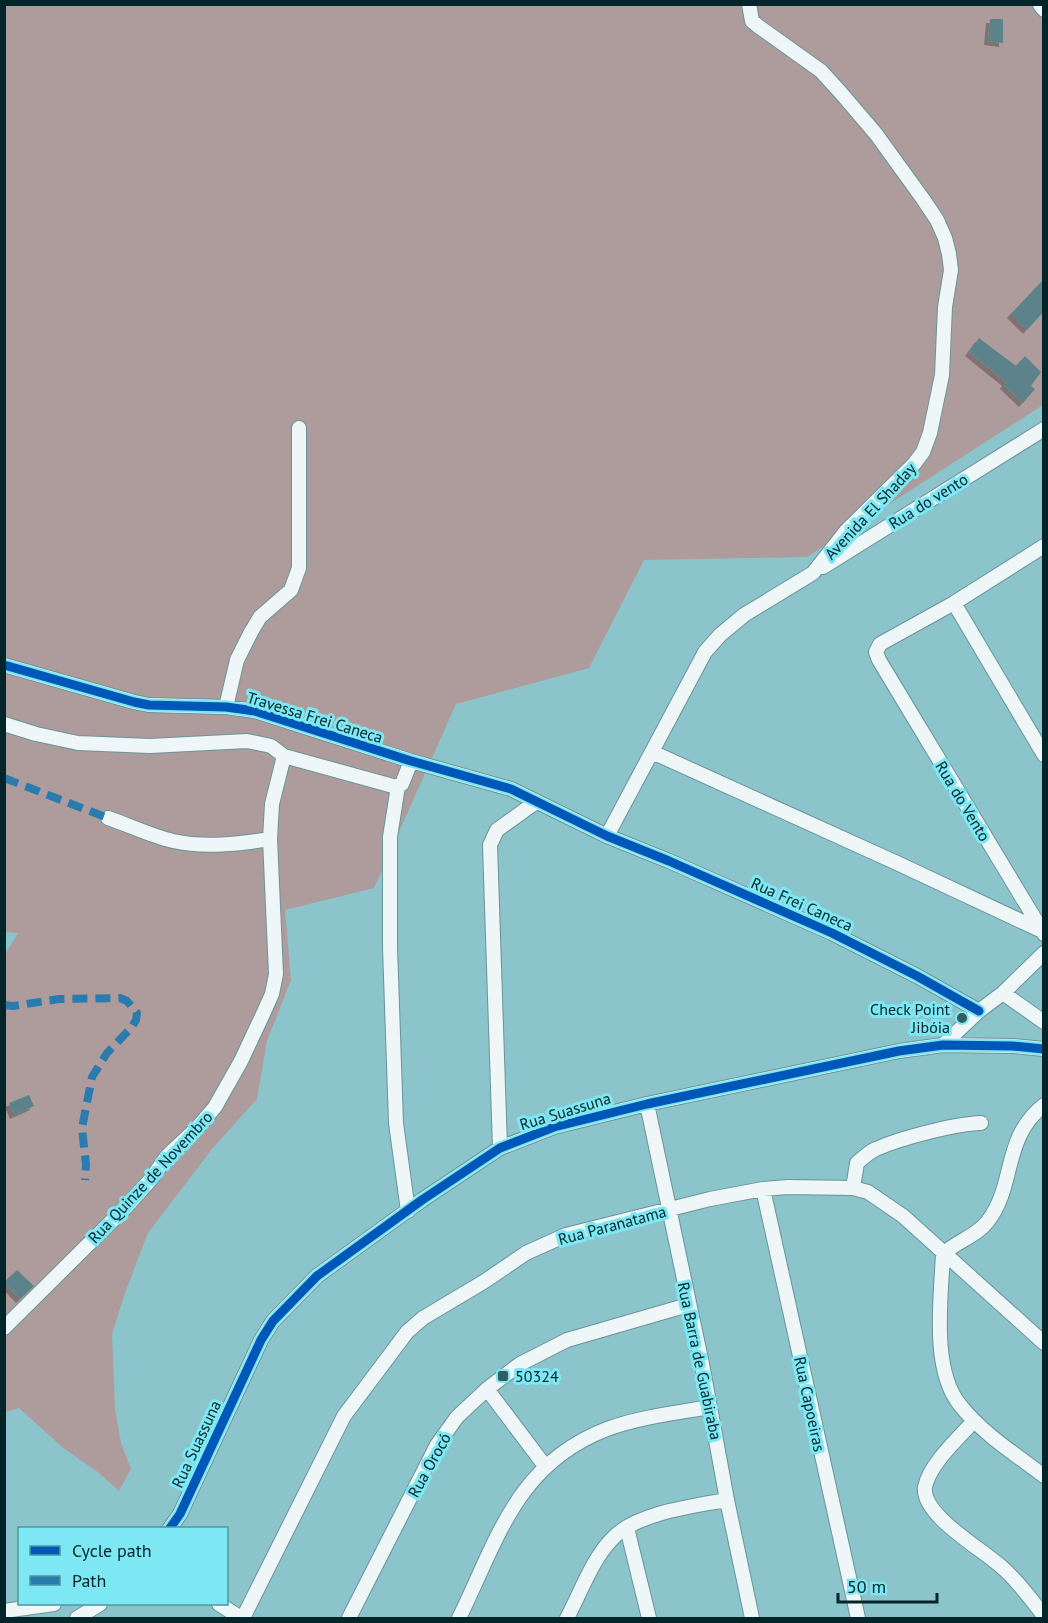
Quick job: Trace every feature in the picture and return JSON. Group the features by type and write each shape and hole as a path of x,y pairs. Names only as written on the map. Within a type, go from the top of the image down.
{"street":[{"name":"Avenida El Shaday","path":"607,837 705,652 720,634 744,615 813,573 846,531 914,464 923,452 937,404 942,375 945,307 951,270 949,254 937,220 870,126 821,71 752,21 749,4"},
{"path":"1040,5 1044,10"},
{"path":"226,707 237,660 251,632 260,617 291,590 299,568 299,428"},
{"name":"Rua do vento","path":"813,573 1044,429"},
{"path":"1042,551 954,603 1044,755"},
{"name":"Rua do Vento","path":"954,603 880,644 876,652 1042,932"},
{"name":"Travessa Frei Caneca","path":"4,665 149,705 226,707 255,711 411,761 511,789 607,837"},
{"path":"4,724 78,743 150,746 247,741 271,746 284,756 398,786"},
{"path":"652,752 1042,932"},
{"name":"Rua Quinze de Novembro","path":"4,1328 152,1179 167,1156 198,1127 215,1107 237,1069 272,994 276,974 270,838 272,804 284,756"},
{"path":"408,1211 396,1123 390,947 390,837 398,786 404,781 411,761"},
{"name":"Rua Suassuna","path":"500,1148 490,845 497,830 536,802"},
{"path":"108,818 171,840 195,845 249,843 270,838"},
{"name":"Rua Frei Caneca","path":"607,837 669,861 832,933 917,976 979,1011"},
{"path":"943,1045 979,1011 1004,993 1044,953"},
{"path":"1004,993 1044,1022"},
{"name":"Rua Suassuna","path":"171,1527 180,1514 261,1340 273,1321 317,1276 500,1148 554,1127 647,1104 888,1054 943,1045 1044,1048"},
{"name":"Rua Barra de Guabiraba","path":"647,1104 710,1407 726,1500 752,1618"},
{"path":"1044,1106 1028,1119 1019,1132 998,1202 989,1220 974,1234 955,1244 944,1254 941,1290 942,1363 949,1389 958,1404 974,1421 1044,1476"},
{"path":"853,1188 857,1163 875,1150 909,1138 970,1123 981,1123"},
{"name":"Rua Paranatama","path":"242,1618 344,1416 407,1332 423,1318 485,1281 526,1252 542,1245 607,1224 710,1199 763,1189 853,1188 868,1192 903,1216 1044,1343"},
{"name":"Rua Capoeiras","path":"763,1189 858,1618"},
{"name":"Rua Orocó","path":"349,1618 438,1445 457,1417 487,1389 520,1364 567,1340 688,1305"},
{"path":"487,1389 545,1466"},
{"path":"459,1618 513,1505 545,1466 581,1442 608,1429 710,1407"},
{"path":"974,1421 952,1445 929,1476 925,1498 929,1507 945,1523 1004,1569 1026,1592 1044,1616"},
{"path":"567,1618 599,1555 614,1536 661,1513 726,1500"},
{"path":"627,1528 649,1618"},
{"path":"4,1611 47,1605"},
{"path":"77,1618 98,1605"},
{"path":"221,1605 242,1618"}],"shaded area":[{"path":"5,5 1043,5 1043,405 807,557 644,560 589,668 456,704 374,888 285,910 291,980 267,1041 257,1099 212,1149 148,1233 112,1334 115,1409 121,1443 131,1469 119,1491 99,1473 62,1447 19,1408 5,1412 4,956 18,933 4,932"}],"building":[{"path":"990,19 1003,19 1003,43 988,41"},
{"path":"1044,279 1044,311 1027,330 1011,314"},
{"path":"979,338 1016,366 1025,356 1041,372 1031,386 1035,389 1023,403 1004,385 1006,382 969,352"},
{"path":"29,1095 34,1106 14,1115 9,1103"},
{"path":"17,1270 34,1286 20,1299 4,1282"}],"marked path":[{"path":"4,778 108,818"},
{"path":"4,1005 13,1006 59,999 120,998 127,1001 137,1013 132,1027 107,1053 92,1077 82,1128 86,1165 85,1180"}],"cycle path":[{"path":"4,665 149,705 226,707 255,711 411,761 511,789 607,836 832,933 917,976 979,1011"},
{"path":"171,1527 180,1514 261,1340 273,1321 317,1276 422,1200 500,1148 554,1127 647,1104 899,1051 943,1045 1044,1049"}],"place":[{"name":"Check Point Jibóia","path":"962,1018"},
{"name":"50324","path":"503,1376"}]}
